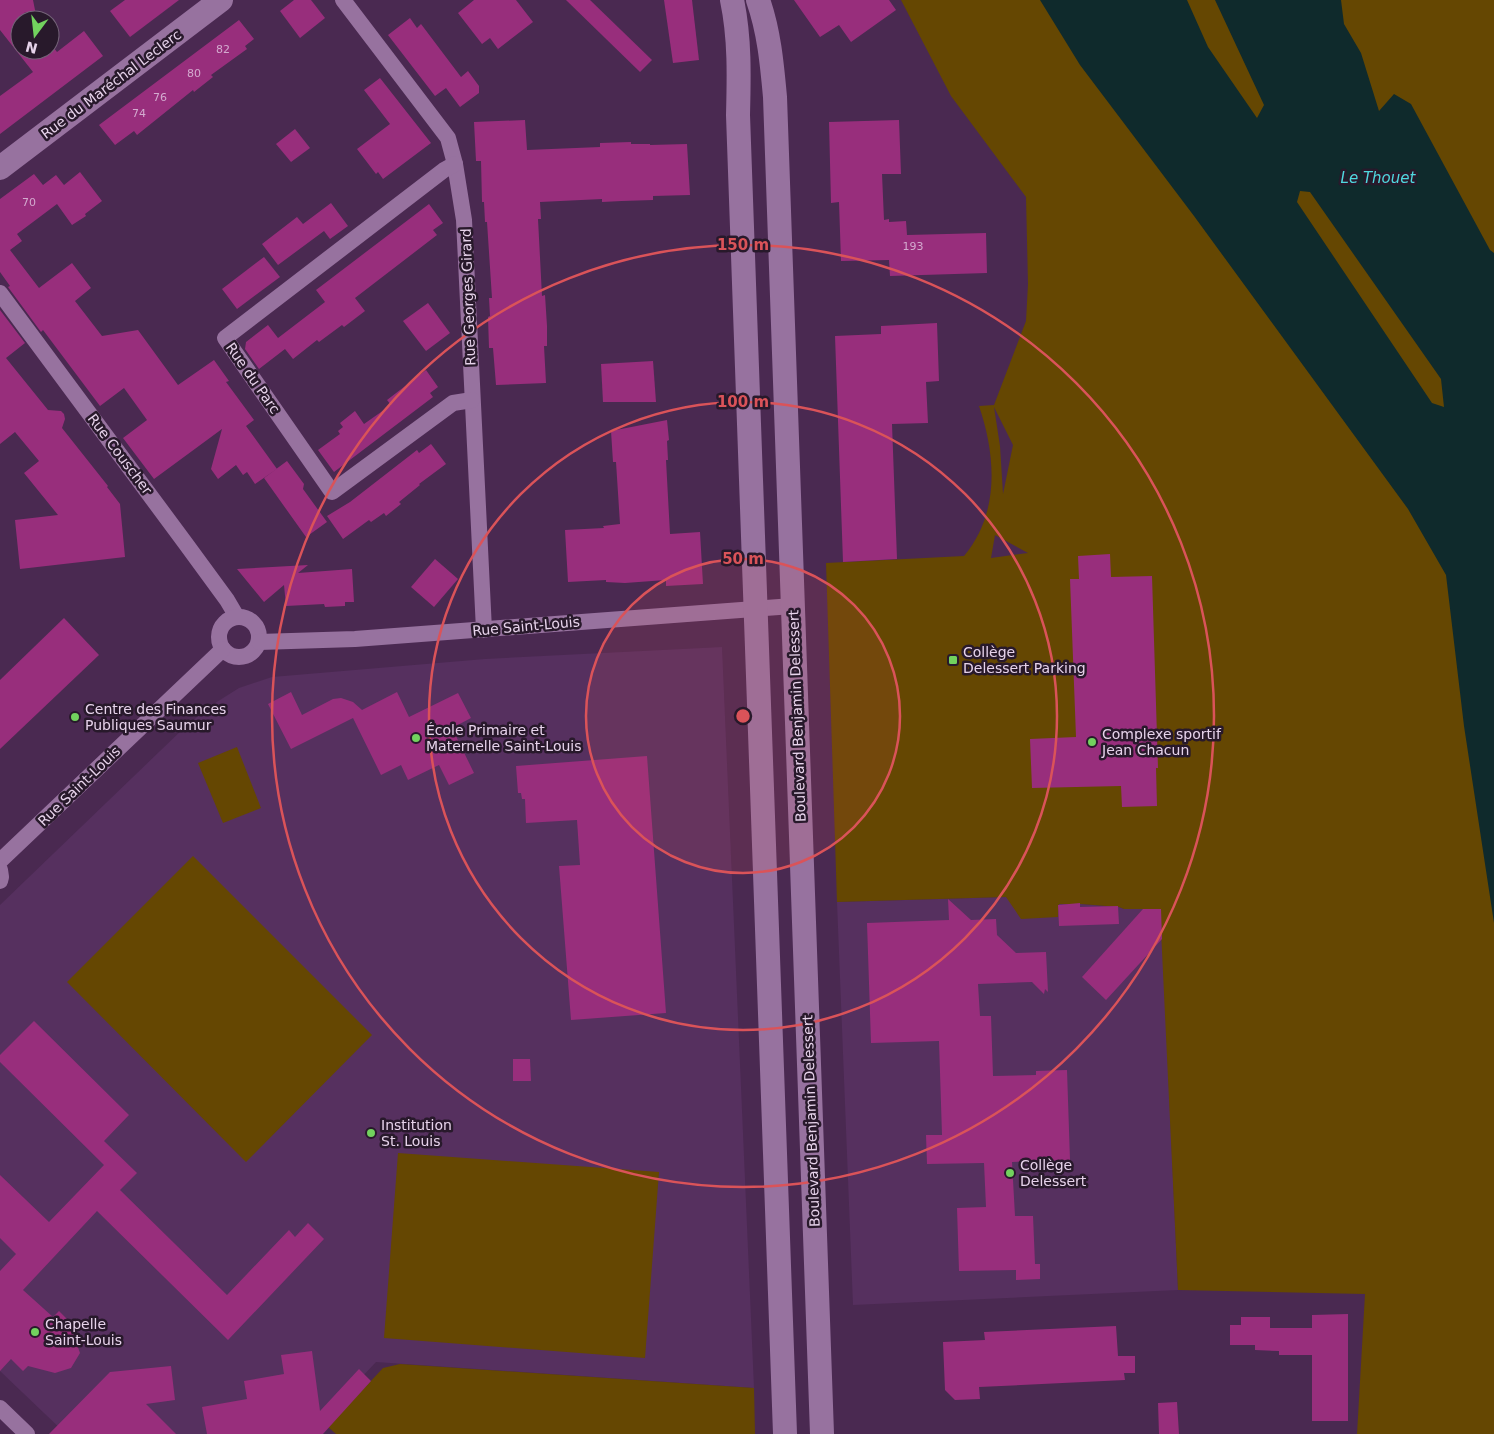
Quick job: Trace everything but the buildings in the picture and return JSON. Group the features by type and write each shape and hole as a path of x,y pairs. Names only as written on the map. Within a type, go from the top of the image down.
{"main road":[{"name":"Rue du Maréchal Leclerc","path":"0,168 221,0"},
{"path":"732,0 738,58 738,115 785,1434"},
{"name":"Boulevard Benjamin Delessert","path":"758,0 772,60 775,97 822,1434"}],"street":[{"name":"Rue Georges Girard","path":"343,0 448,138 456,164 464,220 484,630"},
{"name":"Rue du Parc","path":"456,164 444,170 225,338 332,492 453,403 472,400"},
{"name":"Rue Couscher","path":"0,293 227,600 237,618"},
{"name":"Rue Saint-Louis","path":"259,642 355,639 793,606"},
{"path":"237,618 244,618 253,622 258,632 259,642 251,653 243,657 230,655 223,649 219,638 220,631 225,623 237,618"},
{"name":"Rue Saint-Louis","path":"0,861 223,649"},
{"path":"0,870 0,881"},
{"path":"0,1408 27,1434"}],"shaded area":[{"path":"901,0 1494,0 1494,1434 1357,1434 1365,1294 1178,1290 1160,909 1124,909 1081,904 1059,904 1058,917 1021,919 1006,897 837,902 826,563 964,556 976,539 984,521 989,503 991,484 989,444 979,406 994,405 1026,321 1028,284 1026,197 951,96","holes":["994,407 1013,445 1003,494 1000,446","995,535 1028,553 991,558"]},
{"name":"Institution St. Louis","path":"722,647 754,1388 376,1362 308,1434 66,1434 0,1371 0,905 186,726 212,705 239,688 272,677 485,659"},
{"path":"237,747 261,808 223,823 198,763"},
{"path":"193,856 372,1035 246,1162 67,982"},
{"name":"Collège Delessert","path":"1006,897 1058,917 1059,904 1081,904 1124,909 1161,909 1178,1290 853,1305 837,902"},
{"path":"398,1153 659,1172 645,1358 384,1338"},
{"path":"400,1364 754,1388 755,1434 336,1434 328,1427 383,1368"}],"water":[{"name":"Le Thouet","path":"1040,0 1187,0 1208,47 1257,118 1264,105 1215,0 1341,0 1344,24 1361,53 1379,111 1394,94 1411,104 1490,250 1494,253 1494,923 1464,726 1446,575 1408,509 1194,216 1080,65","holes":["1300,191 1310,192 1441,379 1444,407 1432,403 1297,202"]}],"place":[{"name":"Collège Delessert Parking","path":"953,660"},
{"name":"Centre des Finances Publiques Saumur","path":"75,717"},
{"name":"École Primaire et Maternelle Saint-Louis","path":"416,738"},
{"name":"Complexe sportif Jean Chacun","path":"1092,742"},
{"name":"Institution St. Louis","path":"371,1133"},
{"name":"Collège Delessert","path":"1010,1173"},
{"name":"Chapelle Saint-Louis","path":"35,1332"}]}
